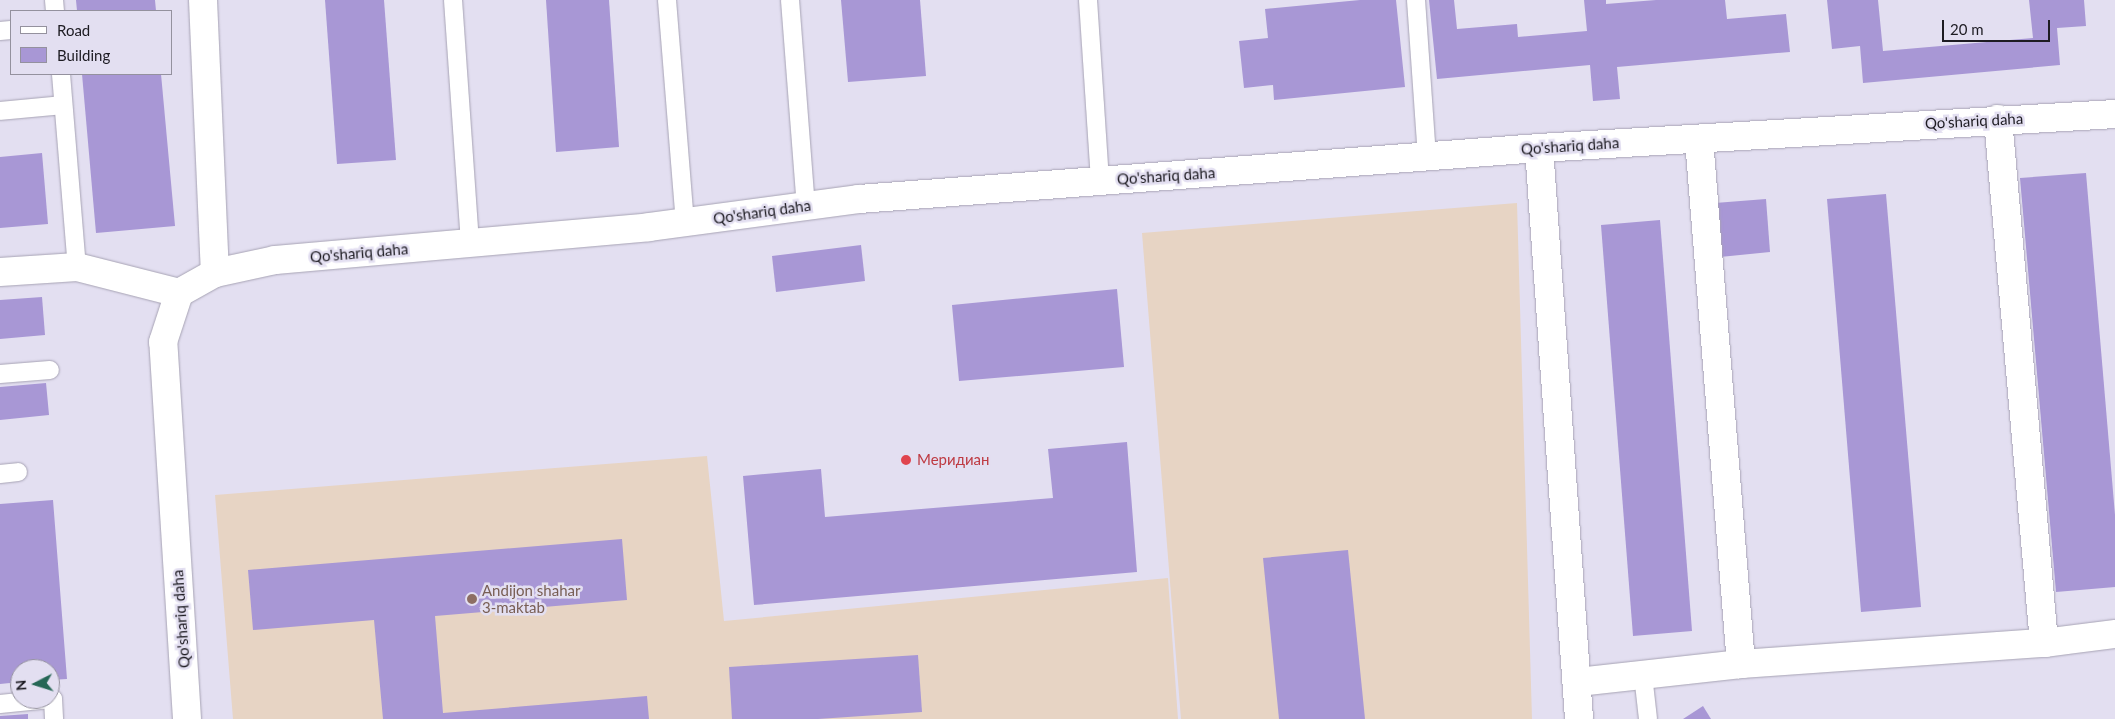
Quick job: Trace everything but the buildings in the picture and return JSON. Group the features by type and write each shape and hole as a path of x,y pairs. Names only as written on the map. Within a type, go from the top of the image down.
{"street":[{"path":"203,0 215,274"},
{"name":"Qo'shariq daha","path":"187,719 163,342 179,293 215,274 276,260 685,222 806,206 1427,156 1998,119 2110,109"},
{"path":"1998,119 2044,643"},
{"path":"1699,139 1741,664"},
{"path":"1539,148 1578,682 1579,719"},
{"path":"0,272 77,267 179,293"},
{"path":"1578,682 1741,664 2044,643 2115,634"}],"lane":[{"path":"453,0 470,243"},
{"path":"667,0 685,222"},
{"path":"790,0 806,206"},
{"path":"1088,0 1100,181"},
{"path":"1416,0 1427,156"},
{"path":"60,75 77,267"},
{"path":"0,111 63,105"},
{"path":"0,374 50,370"},
{"path":"0,474 18,472"},
{"path":"1643,675 1648,719"}],"shaded area":[{"path":"1517,203 1532,719 1181,719 1142,233"},
{"name":"Andijon shahar 3-maktab","path":"707,456 724,621 1168,578 1178,719 233,719 215,495"}],"place":[{"name":"Меридиан","path":"906,460"},
{"name":"Andijon shahar 3-maktab","path":"472,599"}]}
